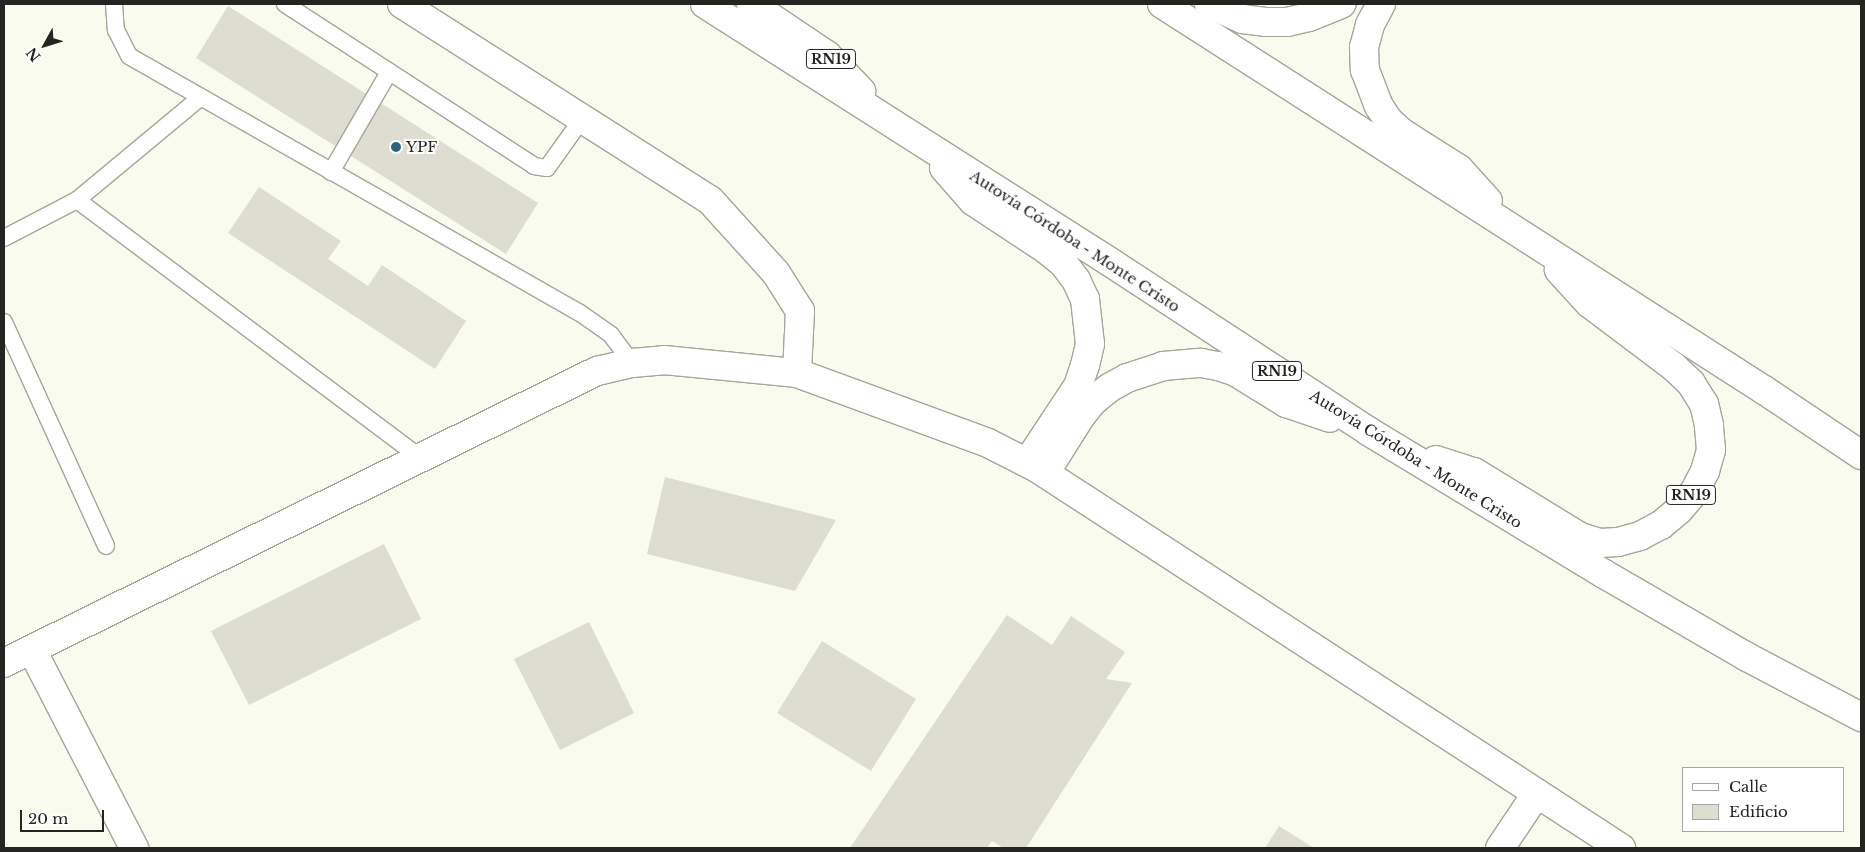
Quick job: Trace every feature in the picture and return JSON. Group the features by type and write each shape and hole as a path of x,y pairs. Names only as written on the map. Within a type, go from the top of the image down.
{"main road":[{"path":"402,4 710,200 776,273 800,311 797,373"},
{"name":"Autovía Córdoba - Monte Cristo","path":"705,4 1110,262 1368,431 1705,632 1861,717"},
{"name":"RN19","path":"751,4 827,56 910,136"},
{"name":"RN19","path":"1162,4 1521,234 1861,456"},
{"path":"1209,4 1242,18 1265,22 1287,22 1309,18 1342,4"},
{"path":"1381,4 1370,25 1364,46 1365,70 1379,106 1388,120 1401,132 1459,169 1521,234"},
{"path":"910,136 974,201 1047,250 1064,264 1076,280 1085,299 1090,344 1085,365 1078,386 1036,468"},
{"name":"RN19","path":"1394,447 1474,472 1580,537 1600,543 1618,542 1640,536 1661,524 1679,510 1694,492 1705,471 1711,450 1709,425 1704,404 1691,383 1674,367 1589,302 1521,234"},
{"path":"4,663 597,371 632,363 664,360 797,373 988,443 1036,468 1622,848"},
{"path":"1036,468 1068,436 1093,401 1127,378 1163,366 1201,363 1218,366 1236,372 1286,403 1368,431"},
{"path":"32,650 134,848"},
{"path":"1500,848 1538,793"}],"lane":[{"path":"114,4 116,30 129,56 580,313 611,335 632,363"},
{"path":"285,4 534,166 547,168 582,118"},
{"path":"331,172 389,72"},
{"path":"4,238 77,200 200,98"},
{"path":"77,200 421,458"},
{"path":"4,322 106,546"}],"building":[{"path":"228,6 538,203 506,254 196,58"},
{"path":"259,187 341,241 328,259 368,286 382,265 466,321 435,369 228,233"},
{"path":"665,477 836,520 795,591 647,554"},
{"path":"384,544 421,619 249,705 211,631"},
{"path":"1007,615 1052,645 1071,616 1125,652 1106,679 1132,683 1026,848 1003,848 992,841 987,848 850,848"},
{"path":"589,622 634,713 560,750 514,659"},
{"path":"822,641 916,699 871,771 777,713"},
{"path":"1279,826 1314,848 1265,848"}],"place":[{"name":"YPF","path":"396,147"}]}
